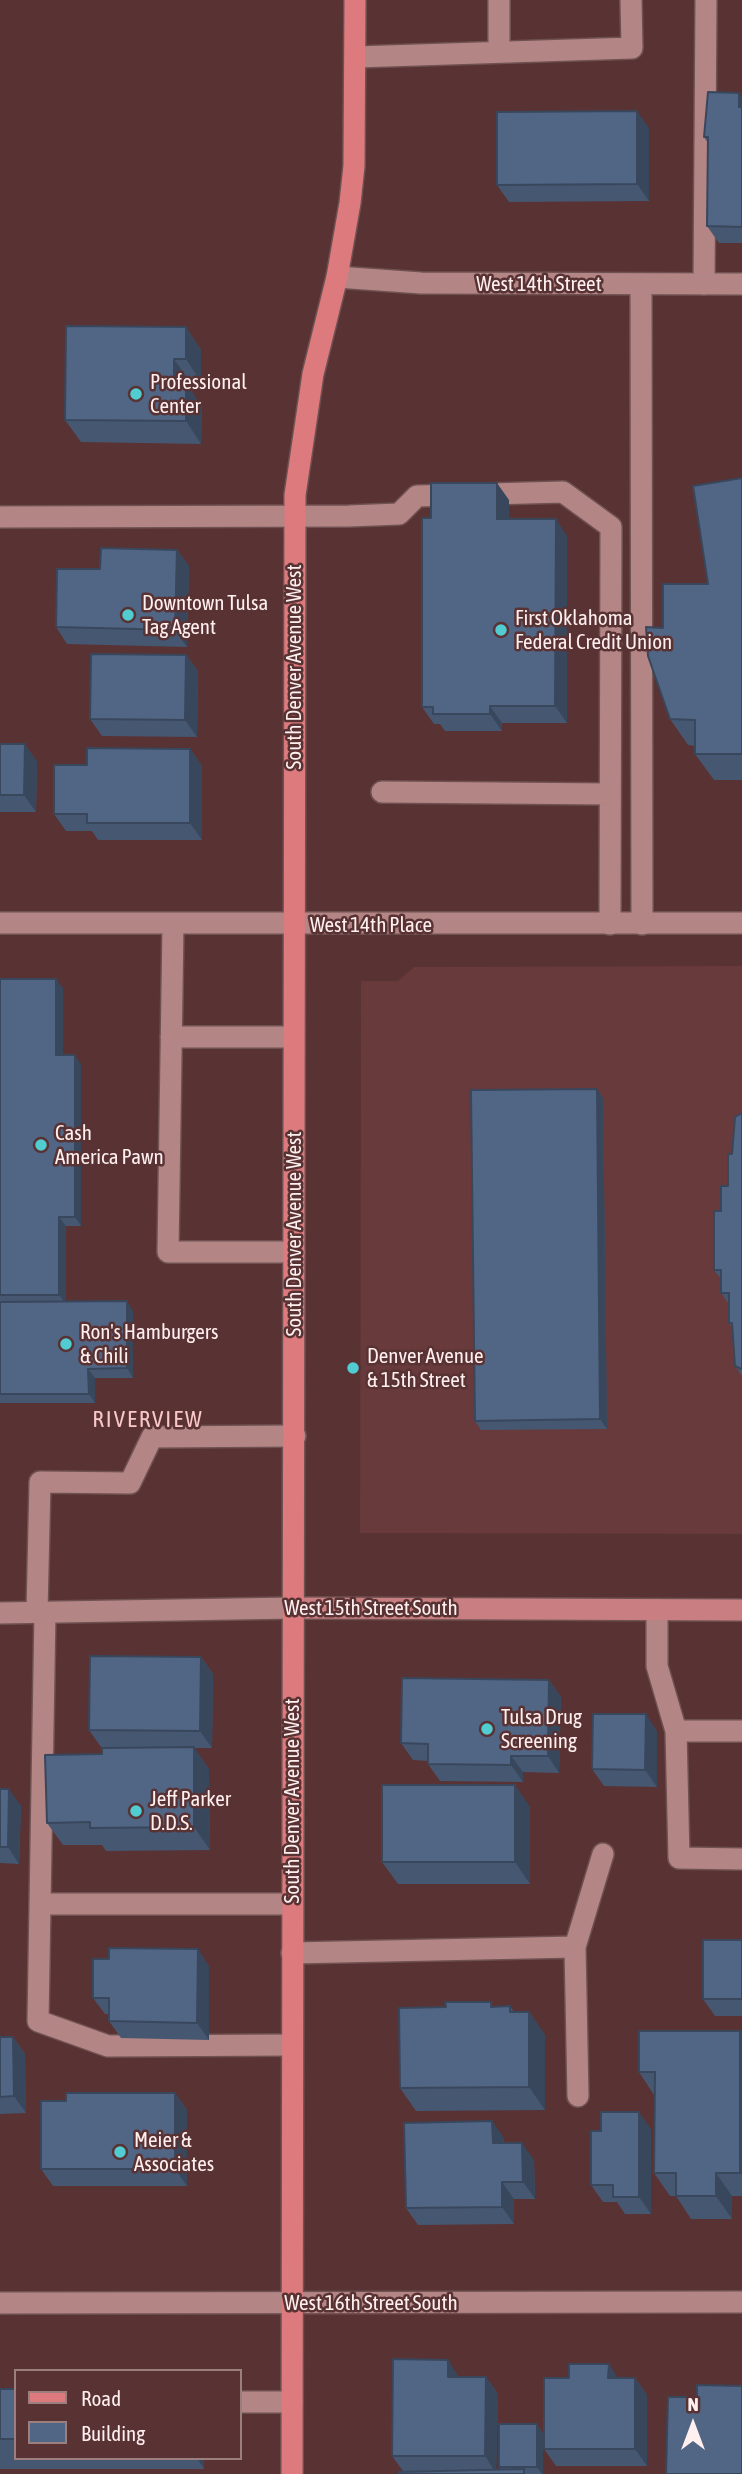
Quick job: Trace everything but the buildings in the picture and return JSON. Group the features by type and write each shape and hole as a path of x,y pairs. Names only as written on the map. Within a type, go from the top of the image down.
{"main road":[{"name":"South Denver Avenue West","path":"292,2474 295,1436 292,926 295,495 313,374 337,277 354,166 355,0"},
{"name":"West 15th Street South","path":"294,1608 742,1610"}],"street":[{"path":"499,0 499,52"},
{"path":"356,57 632,48 631,0"},
{"path":"704,284 706,0"},
{"name":"West 14th Street","path":"337,277 421,284 742,284"},
{"path":"641,284 642,924"},
{"path":"0,517 295,519 399,514 417,496 563,492 611,527 610,924"},
{"path":"382,792 610,794"},
{"name":"West 14th Place","path":"0,923 292,926 742,923"},
{"path":"173,925 168,1252 294,1252"},
{"path":"171,1037 293,1037"},
{"path":"292,2045 108,2046 38,2021 40,1482 130,1483 152,1437 295,1436"},
{"name":"West 15th Street South","path":"0,1612 294,1608"},
{"path":"657,1610 657,1666 676,1731 679,1858 742,1859"},
{"path":"676,1731 742,1731"},
{"path":"578,2096 575,1947 603,1854"},
{"path":"40,1904 292,1904"},
{"path":"292,1953 575,1947"},
{"name":"West 16th Street South","path":"0,2303 742,2302"},
{"path":"242,2402 292,2402"}],"shaded area":[{"path":"742,966 742,1534 360,1533 361,981 398,981 414,967"}],"place":[{"name":"Professional Center","path":"136,394"},
{"name":"Downtown Tulsa Tag Agent","path":"128,615"},
{"name":"First Oklahoma Federal Credit Union","path":"501,630"},
{"name":"Cash America Pawn","path":"41,1145"},
{"name":"Ron's Hamburgers & Chili","path":"66,1344"},
{"name":"Denver Avenue & 15th Street","path":"353,1368"},
{"name":"Tulsa Drug Screening","path":"487,1729"},
{"name":"Jeff Parker D.D.S.","path":"136,1811"},
{"name":"Meier & Associates","path":"120,2152"}],"district":[{"name":"RIVERVIEW","path":"148,1420"}]}
